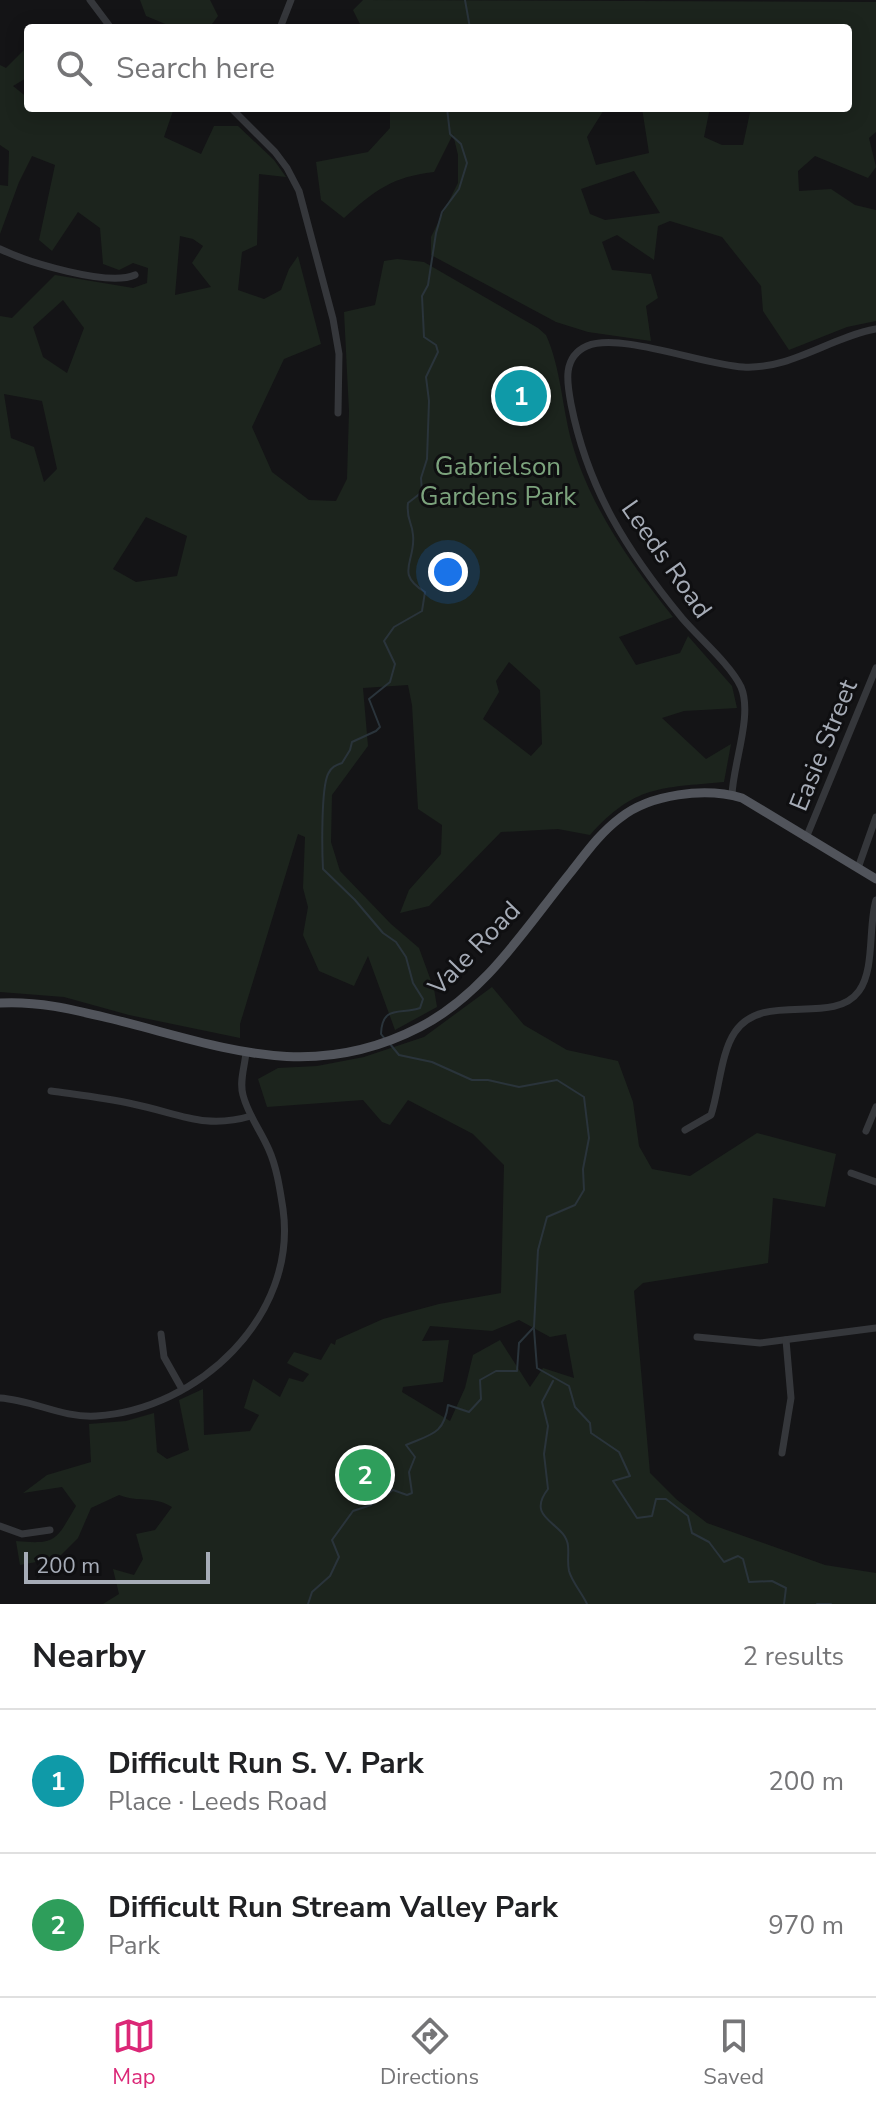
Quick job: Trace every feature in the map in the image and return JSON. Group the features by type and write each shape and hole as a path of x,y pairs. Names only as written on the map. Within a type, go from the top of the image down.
{"main road":[{"name":"Vale Road","path":"0,1003 28,1002 70,1008 246,1052 282,1057 333,1056 379,1044 418,1028 450,1008 487,975 590,847 620,818 641,806 667,798 732,795 751,802 876,879"}],"street":[{"path":"90,0 108,24"},
{"path":"282,24 291,0"},
{"path":"238,112 275,152 299,191 333,319 339,354 338,413"},
{"path":"0,249 36,264 77,273 119,279 135,275"},
{"name":"Leeds Road","path":"732,795 745,709 743,691 734,676 690,628 616,526 594,485 577,431 567,376 574,356 590,345 608,343 641,347 730,366 755,368 777,364 876,329"},
{"name":"Easie Street","path":"806,838 876,668"},
{"path":"858,868 876,817"},
{"path":"685,1130 711,1115 729,1043 740,1025 770,1011 840,1004 858,992 867,971 876,900"},
{"path":"0,1398 68,1414 92,1416 144,1407 182,1389 216,1367 241,1342 262,1313 281,1270 285,1235 270,1151 251,1116 242,1087 246,1052"},
{"path":"51,1091 133,1104 212,1123 228,1123 251,1116"},
{"path":"866,1131 876,1107"},
{"path":"851,1173 876,1182"},
{"path":"697,1337 751,1344 876,1328"},
{"path":"161,1334 164,1357 182,1389"},
{"path":"782,1453 792,1388 786,1340"},
{"path":"0,1526 22,1534 50,1530"}],"green space":[{"path":"140,0 210,0 218,16 212,24 165,24 146,16"},
{"path":"363,0 876,2 876,132 869,138 876,167 868,178 815,156 798,171 799,191 831,189 855,205 876,210 876,321 847,327 789,350 763,311 761,286 722,237 670,221 658,226 654,260 617,235 602,242 612,270 651,274 658,298 646,306 651,341 588,332 556,322 431,255 431,237 458,183 458,155 453,134 434,172 407,177 385,186 344,218 321,200 316,162 368,152 390,128 390,112 603,112 587,137 596,165 649,153 643,112 709,112 704,137 722,145 743,145 750,112 852,112 852,24 360,24 353,10","holes":["634,171 660,213 605,220 590,214 581,189"]},
{"name":"Gabrielson Gardens Park","path":"24,50 24,79 13,86 24,95 24,112 173,112 164,137 201,154 214,126 238,126 274,160 286,177 259,174 257,245 242,252 238,290 264,299 281,290 298,256 321,344 284,359 252,427 272,472 309,500 336,501 347,479 349,411 344,312 375,305 384,261 424,262 538,328 546,335 551,348 572,443 590,490 628,556 673,617 619,637 636,665 680,653 688,636 732,686 737,708 684,711 662,718 706,759 731,744 724,782 650,792 621,806 590,835 558,829 501,832 429,906 400,913 409,890 441,854 442,825 418,809 408,685 363,688 368,746 332,795 331,842 340,871 419,948 434,989 437,1007 395,1030 368,956 354,986 319,971 303,935 308,907 303,888 305,837 298,834 240,1024 240,1038 129,1015 64,997 0,992 0,316 12,318 55,275 133,288 147,283 148,268 133,263 119,270 103,264 100,228 78,212 52,251 39,240 55,165 32,156 0,234 0,185 8,186 9,151 0,145 0,65 6,68","holes":["180,236 193,239 203,246 192,263 211,287 175,295","63,300 84,328 67,373 43,357 33,327","4,394 42,401 57,469 44,482 34,447 11,438","146,517 187,536 177,576 136,582 113,569","509,662 540,690 542,744 531,756 483,719 499,692 496,681"]},
{"path":"492,987 524,1025 567,1050 618,1061 633,1102 639,1146 652,1169 690,1176 757,1133 836,1154 825,1207 773,1198 768,1263 643,1283 634,1291 650,1473 676,1499 707,1523 825,1565 876,1573 876,1604 103,1604 119,1594 113,1569 134,1575 143,1559 136,1534 155,1530 172,1507 158,1501 119,1495 91,1508 78,1538 58,1558 20,1565 16,1541 40,1542 54,1538 76,1506 62,1487 23,1493 47,1475 91,1462 89,1424 126,1421 154,1413 157,1452 167,1459 189,1450 179,1400 203,1389 204,1435 250,1431 259,1415 244,1408 253,1379 280,1397 289,1378 303,1382 309,1374 287,1363 294,1352 321,1360 331,1343 335,1345 336,1340 383,1319 439,1304 501,1293 504,1165 473,1134 408,1100 390,1125 382,1122 363,1100 267,1107 258,1079 278,1068 317,1066 364,1057 424,1037","holes":["519,1320 550,1337 566,1334 574,1378 543,1368 530,1387 500,1340 473,1355 465,1388 450,1421 402,1392 403,1387 443,1382 449,1340 422,1341 430,1326 492,1331"]}],"waterway":[{"path":"465,0 469,24"},
{"path":"385,1039 381,1034 385,1018 394,1012 420,1008 423,999 413,983 406,957 396,942 383,933 323,869 323,806 328,774 342,763 352,742 380,727 369,699 390,682 395,664 384,641 394,627 422,611 425,592 410,579 408,573 413,544 408,503 422,492 421,478 427,459 429,401 426,377 438,352 436,345 424,337 422,296 428,285 442,212 459,189 467,163 461,144 450,134 447,112"},
{"path":"308,1604 312,1592 330,1576 339,1557 332,1540 353,1511 371,1505 393,1490 407,1495 412,1493 409,1472 415,1457 406,1445 440,1428 448,1405 469,1412 481,1399 480,1380 496,1371 517,1371 519,1343 534,1327 538,1250 547,1217 575,1205 584,1190 583,1169 589,1138 584,1097 557,1080 519,1087 472,1080 432,1062 399,1055 390,1044"},
{"path":"534,1329 537,1368 569,1386 575,1407 590,1423 591,1433 619,1452 630,1476 613,1481 637,1518 652,1516 656,1499 666,1499 688,1516 692,1533 709,1542 724,1562 738,1556 743,1559 749,1582 772,1581 786,1588 784,1604"},
{"path":"553,1381 542,1402 548,1426 544,1454 548,1489 541,1508 566,1538 569,1571 587,1604"},
{"path":"817,1604 831,1604"}],"place":[{"name":"Difficult Run S. V. Park","path":"521,396"},
{"name":"Difficult Run Stream Valley Park","path":"365,1475"}]}
